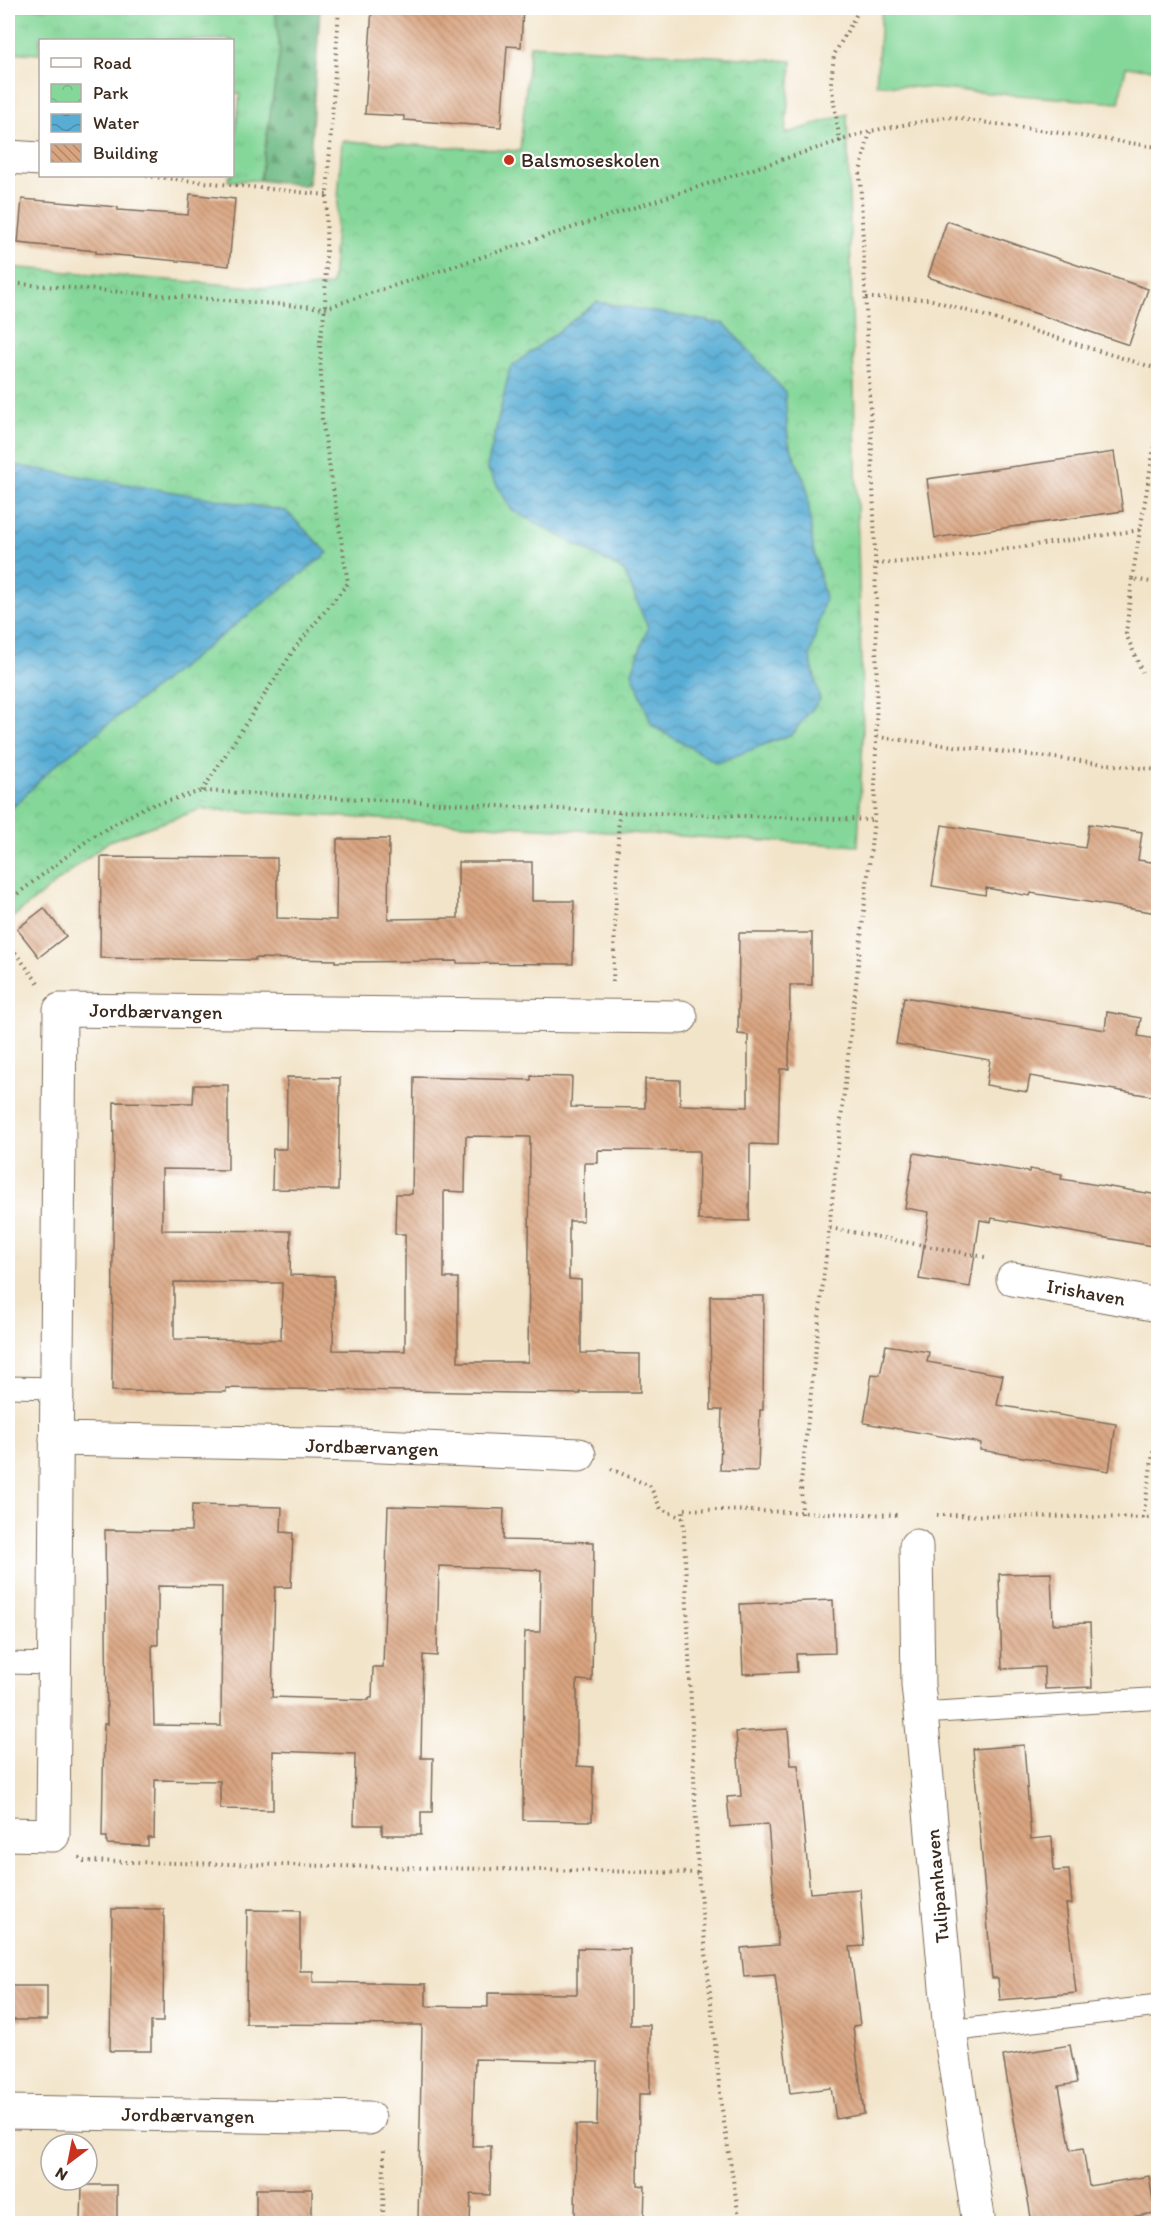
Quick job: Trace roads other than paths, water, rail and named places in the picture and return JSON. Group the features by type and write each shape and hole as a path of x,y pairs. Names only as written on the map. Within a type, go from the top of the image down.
{"street":[{"path":"8,157 39,159"},
{"name":"Jordbærvangen","path":"8,1834 53,1835 60,1010 681,1017"},
{"name":"Irishaven","path":"1013,1279 1158,1305"},
{"name":"Jordbærvangen","path":"56,1439 359,1446 579,1455"},
{"name":"Tulipanhaven","path":"916,1546 918,1685 950,2031 979,2223"},
{"name":"Jordbærvangen","path":"8,2112 369,2118"}],"lane":[{"path":"8,1388 57,1388"},
{"path":"8,1663 54,1664"},
{"path":"921,1713 1149,1699"},
{"path":"950,2031 1158,2006"}],"water":[{"path":"597,302 725,324 785,392 788,440 807,488 813,548 825,598 810,656 820,699 792,734 717,763 652,726 632,672 648,628 624,571 512,510 487,468 510,368"},
{"path":"8,464 286,511 328,553 53,767 8,812"}],"place":[{"name":"Balsmoseskolen","path":"509,160"}]}
